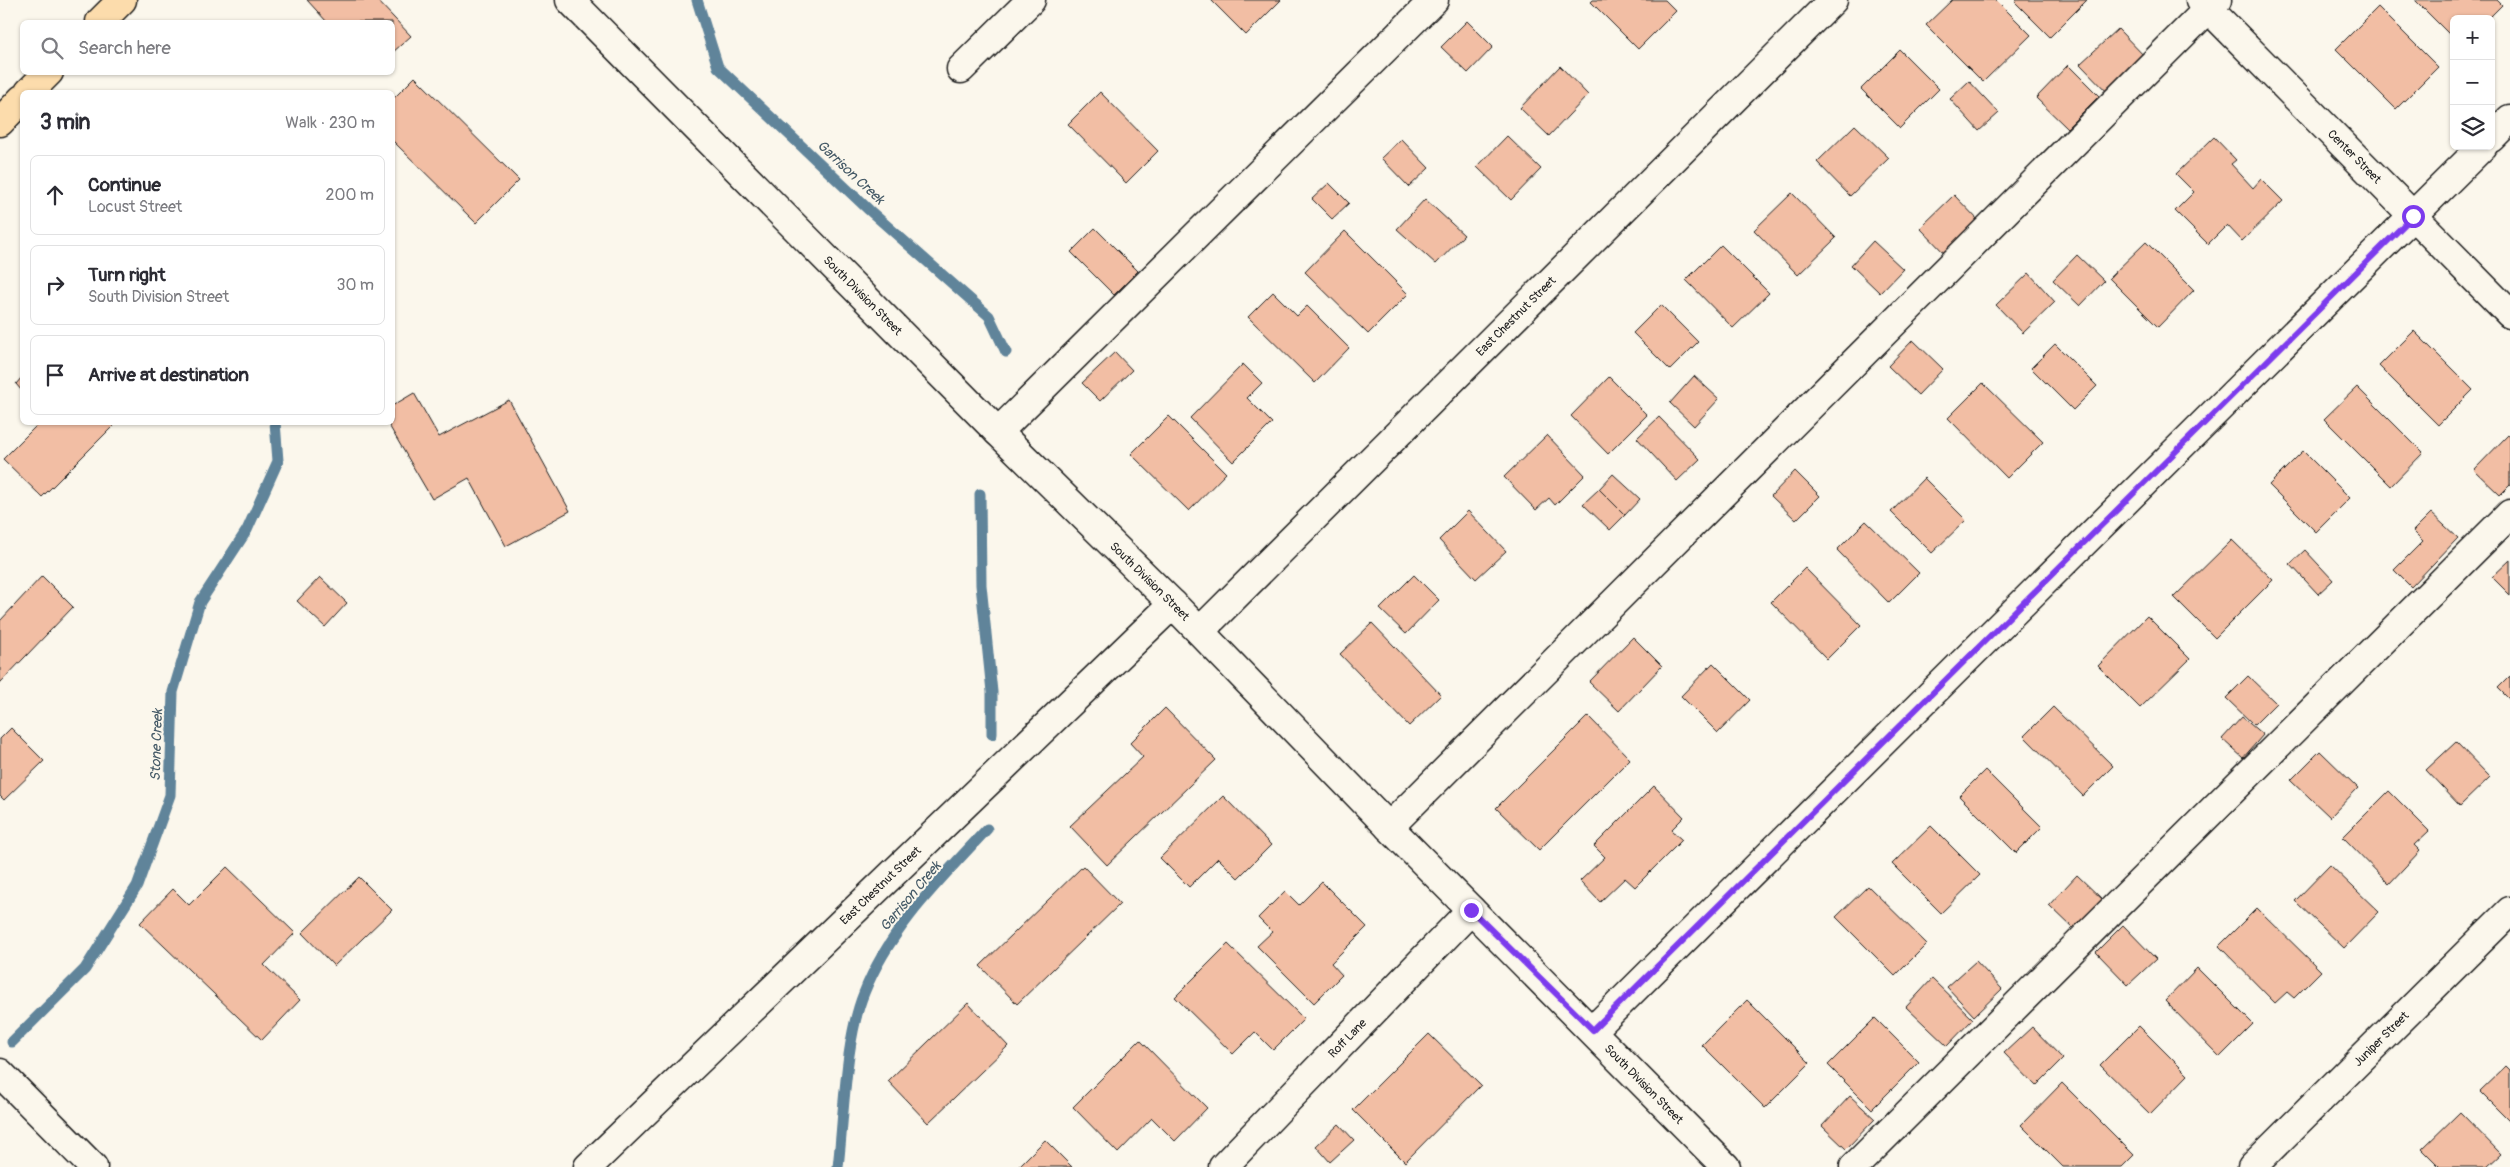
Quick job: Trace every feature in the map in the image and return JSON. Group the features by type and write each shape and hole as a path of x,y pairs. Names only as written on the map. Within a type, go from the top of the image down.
{"main road":[{"path":"102,20 122,0"},
{"path":"31,90 47,75"},
{"path":"0,122 20,101"}],"street":[{"name":"South Division Street","path":"570,0 998,432 1200,631 1389,827 1593,1030 1726,1167"},
{"path":"961,69 1031,0"},
{"path":"998,432 1434,0"},
{"name":"East Chestnut Street","path":"1200,631 1833,0"},
{"path":"1389,827 2208,3"},
{"name":"Center Street","path":"2208,3 2510,314"},
{"path":"2495,134 2510,119"},
{"path":"1593,1030 2479,150"},
{"path":"1854,1167 2510,514"},
{"name":"East Chestnut Street","path":"588,1167 1173,604"},
{"name":"Roff Lane","path":"1223,1167 1471,910"},
{"name":"Juniper Street","path":"2252,1167 2510,911"},
{"path":"0,1073 93,1167"}],"building":[{"path":"307,0 377,0 411,36 395,50 395,20 325,20"},
{"path":"1211,0 1281,0 1246,35"},
{"path":"1593,0 1665,0 1676,11 1638,49 1591,2"},
{"path":"1952,0 1996,0 2031,35 1983,82 1926,25"},
{"path":"2017,0 2087,0 2050,37 2015,2"},
{"path":"2415,0 2497,0 2502,5 2492,15 2450,15 2450,35"},
{"path":"2378,7 2438,67 2396,109 2336,49"},
{"path":"1467,21 1493,47 1468,73 1441,47"},
{"path":"2118,29 2150,62 2113,98 2080,64"},
{"path":"1900,50 1939,89 1900,128 1861,89"},
{"path":"2068,65 2099,96 2067,128 2036,98"},
{"path":"1560,66 1588,95 1549,136 1520,108"},
{"path":"415,77 519,180 476,223 395,143 395,97"},
{"path":"1969,81 1999,113 1979,131 1950,99"},
{"path":"1100,92 1158,151 1126,183 1068,124"},
{"path":"1855,125 1889,158 1850,196 1817,162"},
{"path":"1507,136 1541,169 1511,200 1477,167"},
{"path":"2214,137 2236,160 2231,164 2253,188 2261,179 2283,201 2242,241 2227,225 2208,244 2175,211 2194,192 2176,174"},
{"path":"1401,139 1429,168 1409,187 1381,158"},
{"path":"1329,183 1349,203 1332,219 1312,199"},
{"path":"1792,193 1836,238 1798,275 1754,230"},
{"path":"1954,195 1982,224 1948,257 1920,228"},
{"path":"1425,199 1464,235 1436,264 1397,229"},
{"path":"1095,228 1138,271 1114,295 1071,252"},
{"path":"1345,231 1408,294 1368,334 1305,272"},
{"path":"1873,241 1903,269 1880,293 1851,265"},
{"path":"2146,242 2194,290 2158,327 2109,278"},
{"path":"1721,245 1769,293 1733,328 1686,280"},
{"path":"2077,255 2104,281 2080,306 2053,280"},
{"path":"2029,273 2055,302 2023,333 1996,305"},
{"path":"1273,292 1297,316 1307,306 1349,348 1315,383 1248,317"},
{"path":"1661,305 1698,342 1670,370 1633,333"},
{"path":"2414,331 2473,390 2438,425 2379,366"},
{"path":"1913,340 1943,369 1918,395 1888,366"},
{"path":"2055,344 2097,386 2073,410 2031,368"},
{"path":"1115,352 1132,370 1100,401 1082,383"},
{"path":"1243,364 1262,383 1247,398 1272,423 1233,462 1190,418"},
{"path":"1694,376 1719,399 1694,426 1670,403"},
{"path":"1609,377 1647,415 1608,454 1571,416"},
{"path":"20,379 20,389 16,384"},
{"path":"1983,383 2043,442 2007,478 1948,418"},
{"path":"2357,387 2423,453 2391,486 2324,419"},
{"path":"414,393 439,437 509,400 570,511 506,546 469,478 432,499 389,425 395,425 395,404"},
{"path":"1169,416 1226,473 1189,511 1131,454"},
{"path":"1659,417 1700,459 1677,481 1637,438"},
{"path":"37,425 114,425 42,497 3,459"},
{"path":"1547,435 1585,475 1555,505 1549,498 1536,510 1504,477"},
{"path":"2508,435 2510,437 2510,485 2500,495 2474,470"},
{"path":"2303,451 2350,498 2316,532 2269,485"},
{"path":"1795,471 1820,496 1796,520 1771,496"},
{"path":"1613,474 1640,499 1625,515 1599,489"},
{"path":"1924,478 1966,520 1932,553 1891,512"},
{"path":"1599,489 1625,515 1610,530 1583,504"},
{"path":"1468,511 1506,551 1476,579 1439,540"},
{"path":"2431,513 2458,538 2411,587 2394,570 2423,541 2413,531"},
{"path":"1866,521 1919,573 1889,603 1837,550"},
{"path":"2232,540 2273,580 2215,638 2174,597"},
{"path":"2305,550 2333,580 2318,594 2290,564"},
{"path":"2510,560 2510,595 2492,577"},
{"path":"1805,568 1861,625 1827,659 1771,602"},
{"path":"1414,575 1439,600 1406,634 1380,609"},
{"path":"42,576 73,607 0,683 0,621"},
{"path":"320,577 347,603 325,627 297,601"},
{"path":"2147,616 2190,659 2140,708 2098,666"},
{"path":"1372,623 1441,695 1409,726 1340,654"},
{"path":"1633,637 1662,666 1619,711 1589,682"},
{"path":"1713,663 1750,700 1718,733 1681,696"},
{"path":"2248,676 2276,703 2254,725 2226,698"},
{"path":"2510,676 2510,700 2498,688"},
{"path":"2053,707 2113,766 2083,796 2024,736"},
{"path":"1165,708 1216,760 1107,865 1070,826 1143,757 1130,743"},
{"path":"1588,716 1630,759 1539,850 1496,808"},
{"path":"2242,717 2263,735 2243,758 2222,739"},
{"path":"11,728 44,761 4,800 0,796 0,739"},
{"path":"2456,742 2490,777 2460,806 2426,770"},
{"path":"2320,751 2358,788 2330,817 2291,780"},
{"path":"1985,770 2042,827 2016,853 1959,796"},
{"path":"1654,786 1684,817 1671,830 1682,840 1635,887 1625,878 1600,902 1580,881 1605,857 1594,846"},
{"path":"2389,791 2429,831 2414,845 2420,851 2389,884 2343,837"},
{"path":"1223,796 1271,845 1238,878 1218,858 1189,887 1160,858"},
{"path":"1931,826 1980,875 1941,913 1892,864"},
{"path":"2330,865 2379,912 2344,948 2295,901"},
{"path":"1083,866 1120,904 1017,1004 980,966"},
{"path":"227,867 295,933 264,965 300,1000 262,1040 140,923 173,889 189,905"},
{"path":"2077,875 2103,900 2075,930 2049,905"},
{"path":"359,877 392,910 334,966 302,933"},
{"path":"1322,882 1367,927 1331,963 1342,975 1314,1003 1257,946 1272,932 1258,918 1285,891 1299,905"},
{"path":"1868,886 1927,944 1895,976 1836,917"},
{"path":"2257,908 2321,971 2294,998 2287,992 2275,1003 2219,946"},
{"path":"2123,925 2156,959 2128,985 2096,952"},
{"path":"1228,944 1304,1019 1273,1050 1255,1032 1233,1054 1175,997"},
{"path":"1976,961 2002,989 1974,1016 1947,987"},
{"path":"2197,968 2253,1024 2220,1057 2165,1001"},
{"path":"1932,979 1973,1019 1947,1046 1906,1007"},
{"path":"1747,1000 1810,1063 1765,1108 1702,1045"},
{"path":"968,1003 1008,1046 928,1123 888,1081"},
{"path":"1875,1018 1919,1062 1872,1109 1828,1065"},
{"path":"2139,1026 2188,1075 2150,1114 2100,1065"},
{"path":"2032,1027 2063,1059 2036,1086 2004,1053"},
{"path":"1429,1034 1481,1085 1405,1162 1353,1110"},
{"path":"1140,1040 1207,1108 1175,1141 1152,1118 1118,1153 1073,1107"},
{"path":"2506,1066 2510,1070 2510,1121 2480,1091"},
{"path":"2062,1083 2134,1155 2122,1167 2063,1167 2021,1125"},
{"path":"1850,1096 1875,1119 1846,1149 1822,1126"},
{"path":"2460,1112 2501,1154 2487,1167 2440,1167 2422,1149"},
{"path":"1339,1124 1354,1140 1330,1162 1316,1146"},
{"path":"1045,1140 1072,1167 1018,1167"}],"waterway":[{"name":"Garrison Creek","path":"697,0 718,67 869,210 989,316 1006,352"},
{"name":"Stone Creek","path":"12,1042 85,969 137,886 170,795 173,692 200,602 247,530 278,461 275,425"},
{"name":"Garrison Creek","path":"980,494 981,585 992,692 992,734"},
{"name":"Garrison Creek","path":"838,1167 849,1055 853,1032 864,993 887,947 902,926 934,886 987,829"}],"route":[{"path":"1471,910 1593,1030 2413,216"}]}
